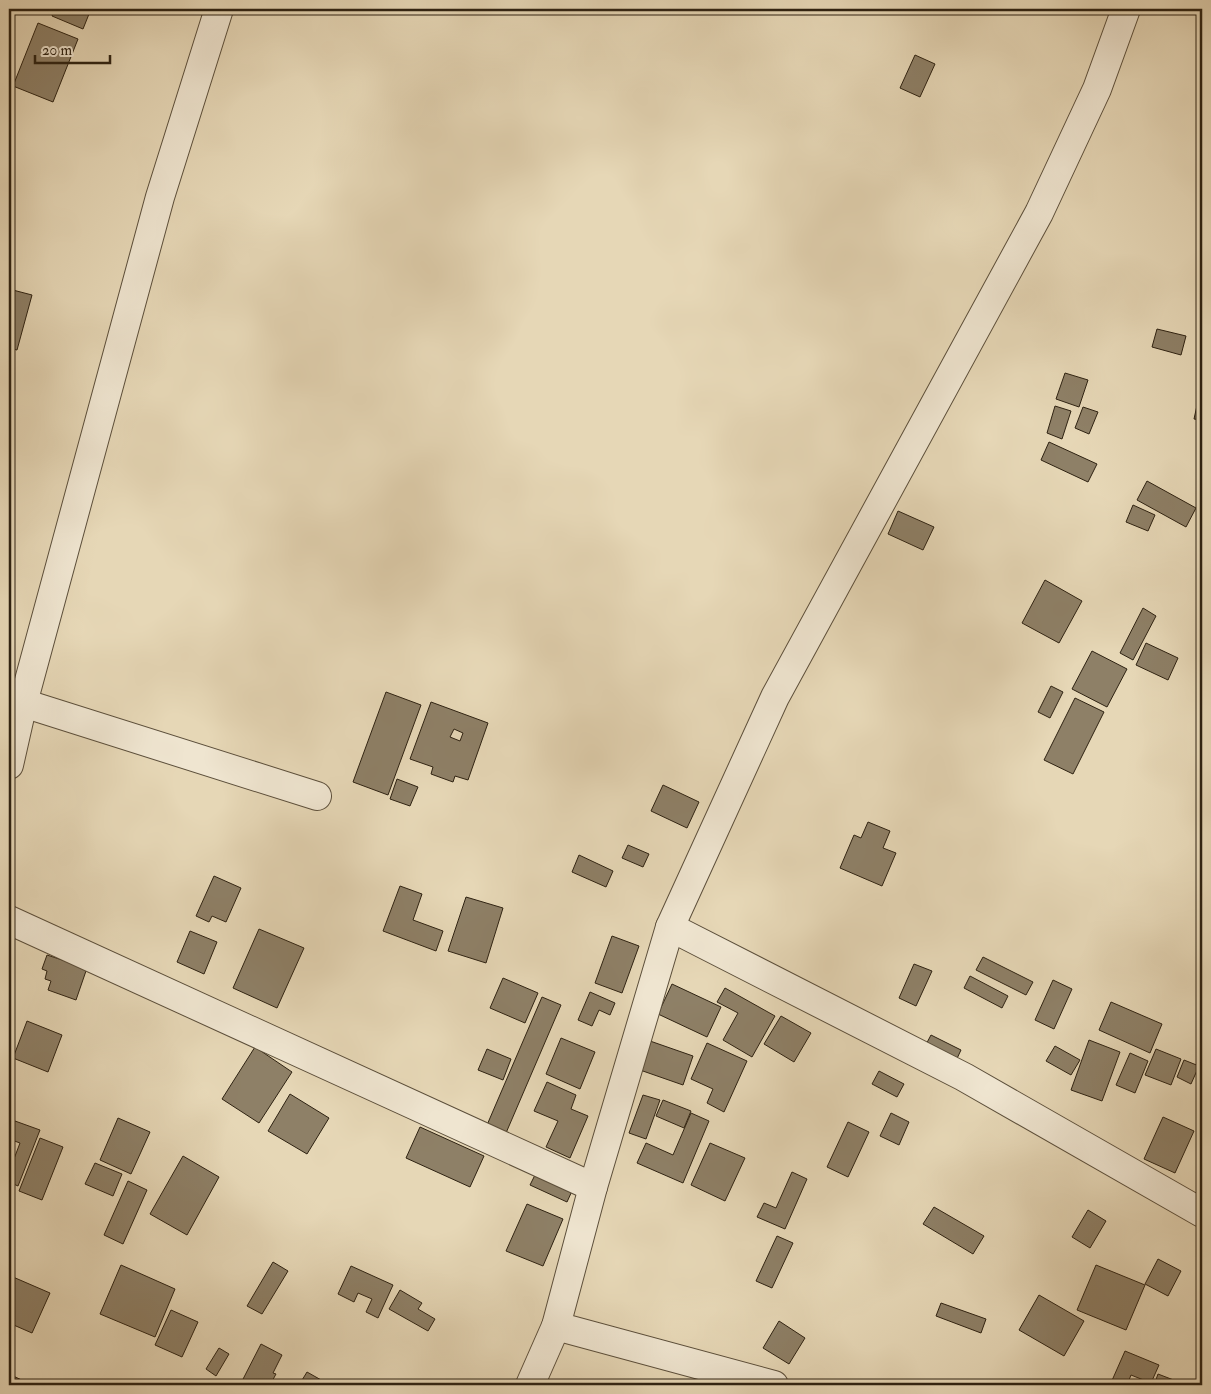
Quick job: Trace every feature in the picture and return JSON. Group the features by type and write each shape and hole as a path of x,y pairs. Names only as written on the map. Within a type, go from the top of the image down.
{"street":[{"path":"9,765 23,703 160,197 219,9"},
{"path":"530,1385 556,1326 593,1188 670,927 774,697 1039,213 1098,89 1126,9"},
{"path":"23,703 317,796"},
{"path":"9,920 593,1188"},
{"path":"670,927 964,1077 1202,1213"},
{"path":"556,1326 774,1385"}],"building":[{"path":"55,9 91,9 83,29 52,16"},
{"path":"38,23 78,39 53,102 13,86"},
{"path":"915,55 935,64 920,97 900,88"},
{"path":"9,289 32,295 17,350 9,348"},
{"path":"1157,329 1186,336 1181,355 1152,347"},
{"path":"1065,373 1088,380 1079,407 1056,399"},
{"path":"1198,401 1202,402 1202,420 1194,419"},
{"path":"1055,406 1071,411 1062,439 1047,433"},
{"path":"1083,407 1098,412 1089,434 1075,428"},
{"path":"1049,442 1097,464 1088,482 1041,460"},
{"path":"1147,481 1196,508 1186,527 1137,500"},
{"path":"1133,505 1155,515 1148,531 1126,522"},
{"path":"898,511 934,527 923,550 888,534"},
{"path":"1045,580 1082,601 1059,643 1022,623"},
{"path":"1143,608 1156,616 1133,660 1120,653"},
{"path":"1146,643 1178,658 1168,680 1136,665"},
{"path":"1092,651 1127,669 1107,707 1072,689"},
{"path":"1051,686 1063,692 1050,718 1038,712"},
{"path":"386,692 421,705 388,795 353,782"},
{"path":"1075,698 1104,712 1073,774 1044,760"},
{"path":"431,702 488,723 468,780 455,776 453,782 431,774 433,767 410,759","holes":["454,729 463,733 460,741 450,737"]},
{"path":"397,779 418,787 410,806 390,799"},
{"path":"663,785 699,802 687,828 651,811"},
{"path":"868,822 890,831 883,848 896,853 882,886 840,868 854,835 861,838"},
{"path":"628,845 649,854 643,867 622,858"},
{"path":"579,855 613,871 606,887 572,872"},
{"path":"214,876 241,888 226,922 212,916 209,922 196,916"},
{"path":"400,886 422,894 413,920 443,931 436,951 383,931"},
{"path":"466,897 503,908 486,963 448,951"},
{"path":"259,929 304,948 277,1008 233,988"},
{"path":"190,931 217,942 204,974 177,962"},
{"path":"612,936 639,946 622,993 595,983"},
{"path":"47,955 87,968 76,1000 48,990 51,981 45,979 47,971 42,969"},
{"path":"983,957 1033,982 1026,995 976,970"},
{"path":"914,964 932,971 916,1006 899,998"},
{"path":"970,976 1008,996 1002,1008 964,988"},
{"path":"503,978 538,993 525,1023 490,1008"},
{"path":"1053,980 1072,989 1054,1029 1035,1020"},
{"path":"672,984 721,1007 707,1037 658,1014"},
{"path":"725,988 775,1016 752,1057 723,1040 738,1013 717,1002"},
{"path":"590,992 615,1003 610,1015 599,1010 592,1026 578,1020"},
{"path":"542,997 561,1005 506,1133 487,1125"},
{"path":"1111,1002 1162,1024 1150,1053 1099,1030"},
{"path":"781,1016 811,1033 794,1062 764,1044"},
{"path":"27,1021 62,1035 48,1072 13,1058"},
{"path":"931,1035 961,1050 953,1067 922,1052"},
{"path":"561,1038 595,1052 580,1089 546,1074"},
{"path":"1089,1040 1120,1052 1102,1101 1071,1090"},
{"path":"650,1041 693,1056 683,1085 640,1070"},
{"path":"707,1043 747,1061 724,1112 707,1103 713,1089 691,1079"},
{"path":"1055,1046 1080,1060 1071,1075 1046,1061"},
{"path":"255,1047 292,1072 259,1123 222,1099"},
{"path":"487,1049 511,1059 503,1080 478,1070"},
{"path":"1156,1049 1181,1059 1171,1085 1145,1075"},
{"path":"1130,1053 1148,1061 1135,1093 1116,1085"},
{"path":"1184,1060 1199,1066 1191,1084 1177,1077"},
{"path":"879,1071 904,1084 897,1097 872,1084"},
{"path":"547,1082 576,1095 571,1109 588,1116 570,1158 546,1147 558,1121 534,1111"},
{"path":"290,1094 329,1118 307,1154 268,1131"},
{"path":"643,1095 660,1100 646,1139 629,1133"},
{"path":"663,1100 691,1111 684,1128 656,1116"},
{"path":"691,1113 709,1121 683,1183 637,1163 646,1143 673,1155"},
{"path":"891,1113 909,1122 899,1145 880,1136"},
{"path":"1163,1117 1194,1131 1175,1173 1144,1159"},
{"path":"118,1118 150,1132 131,1174 100,1160"},
{"path":"15,1121 40,1130 18,1186 9,1182 9,1172 20,1143 9,1139"},
{"path":"848,1122 869,1132 848,1177 827,1167"},
{"path":"420,1127 484,1156 470,1187 406,1158"},
{"path":"40,1138 63,1147 42,1200 19,1191"},
{"path":"710,1143 745,1158 725,1201 691,1185"},
{"path":"183,1156 219,1177 187,1235 150,1214"},
{"path":"95,1163 122,1174 113,1196 85,1184"},
{"path":"792,1172 807,1179 785,1229 757,1217 764,1203 776,1208"},
{"path":"535,1175 572,1191 567,1202 530,1185"},
{"path":"128,1181 147,1190 123,1244 104,1235"},
{"path":"527,1204 563,1219 543,1266 506,1251"},
{"path":"934,1207 984,1236 973,1254 923,1224"},
{"path":"1088,1210 1106,1221 1090,1248 1072,1237"},
{"path":"777,1236 793,1243 772,1288 756,1281"},
{"path":"1158,1259 1181,1271 1168,1296 1145,1284"},
{"path":"273,1262 288,1271 262,1314 247,1306"},
{"path":"121,1265 175,1289 155,1337 100,1314"},
{"path":"1096,1265 1145,1285 1126,1330 1077,1310"},
{"path":"351,1266 393,1285 378,1318 366,1312 372,1299 358,1293 354,1302 338,1294"},
{"path":"13,1277 50,1293 32,1333 9,1323 9,1288"},
{"path":"400,1290 422,1303 418,1309 435,1319 428,1331 389,1309"},
{"path":"1039,1295 1084,1321 1064,1356 1019,1330"},
{"path":"941,1303 986,1319 981,1333 936,1316"},
{"path":"171,1310 198,1322 182,1357 155,1345"},
{"path":"779,1321 805,1338 789,1364 763,1348"},
{"path":"261,1344 282,1355 273,1373 276,1374 270,1385 240,1385"},
{"path":"219,1348 229,1354 216,1376 206,1369"},
{"path":"1125,1351 1159,1365 1151,1383 1131,1375 1127,1385 1110,1385"},
{"path":"307,1372 330,1385 299,1385"},
{"path":"9,1374 30,1384 30,1385 9,1385"},
{"path":"1158,1374 1184,1384 1154,1385"}]}
